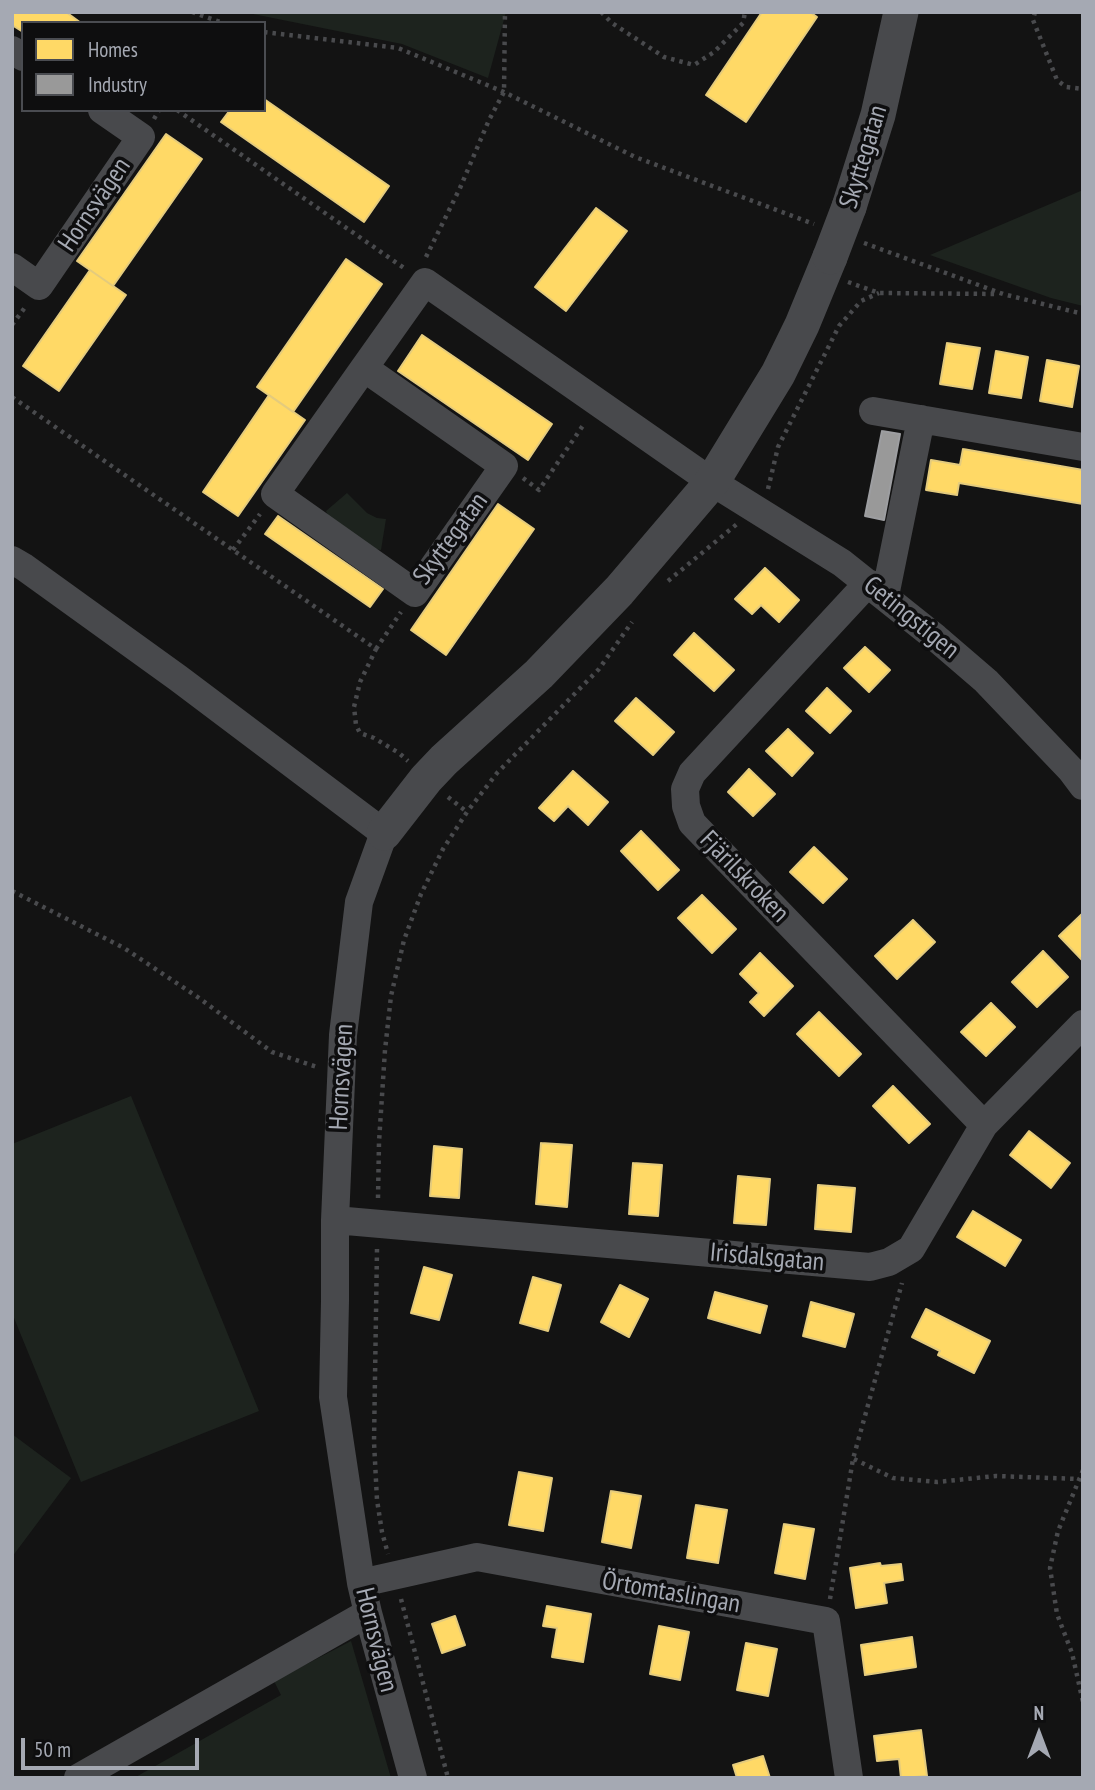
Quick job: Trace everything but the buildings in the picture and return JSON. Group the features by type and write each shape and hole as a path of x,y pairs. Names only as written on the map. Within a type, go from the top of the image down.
{"street":[{"name":"Skyttegatan","path":"384,833 444,760 539,674 627,583 712,482 778,374 841,242 878,115 901,12"},
{"name":"Hornsvägen","path":"12,267 39,286 141,137 105,112"},
{"path":"275,494 425,282 712,482"},
{"name":"Skyttegatan","path":"275,494 415,593 504,466 364,368"},
{"path":"873,411 1083,447"},
{"path":"876,590 921,419"},
{"name":"Getingstigen","path":"712,482 842,563 876,590 986,681 1083,786"},
{"path":"12,561 178,678 384,833"},
{"name":"Fjärilskroken","path":"876,590 692,773 685,789 686,806 692,824 984,1125"},
{"name":"Hornsvägen","path":"384,833 359,902 343,1035 335,1220 333,1397 361,1583 413,1778"},
{"path":"911,1249 984,1125 1083,1024"},
{"name":"Irisdalsgatan","path":"335,1220 870,1268 889,1262 911,1249"},
{"name":"Örtomtaslingan","path":"361,1583 477,1557 826,1621"},
{"path":"78,1778 368,1613"},
{"path":"826,1621 849,1778"}],"path":[{"path":"192,12 217,21"},
{"path":"425,282 426,255 504,92 505,12"},
{"path":"601,12 612,23 664,57 694,65 714,52 743,23 745,12"},
{"path":"1035,12 1033,20 1057,80 1066,87 1083,89"},
{"path":"266,32 398,48 504,92 635,157 841,242 1003,295 1083,314"},
{"path":"180,112 425,282"},
{"path":"841,242 879,292"},
{"path":"667,582 719,541 766,495 778,447 839,326 861,301 879,292 1003,295"},
{"path":"12,397 376,649"},
{"path":"504,466 539,490 599,403"},
{"path":"233,550 275,494"},
{"path":"415,593 376,649 360,682 354,707 356,725 359,733 374,738 399,753 467,812"},
{"path":"449,1778 382,1532 377,1500 374,1442 379,1142 391,996 404,940 421,894 443,849 497,773 599,669 636,616"},
{"path":"12,891 124,948 200,998 272,1052 341,1076"},
{"path":"826,1621 853,1459 911,1249"},
{"path":"853,1459 893,1478 937,1482 996,1476 1079,1479"},
{"path":"1083,1470 1058,1531 1050,1568 1057,1614 1072,1653 1083,1702"}],"shaded area":[{"path":"243,12 506,12 488,78 402,44"},
{"path":"1083,190 1083,306 1051,298 930,255"},
{"path":"347,493 367,513 386,519 381,550 368,548 330,521 326,511"},
{"path":"131,1096 259,1411 81,1482 12,1313 12,1144"},
{"path":"12,1434 71,1478 12,1557"},
{"path":"351,1641 391,1778 134,1778 281,1695 274,1681"}]}
